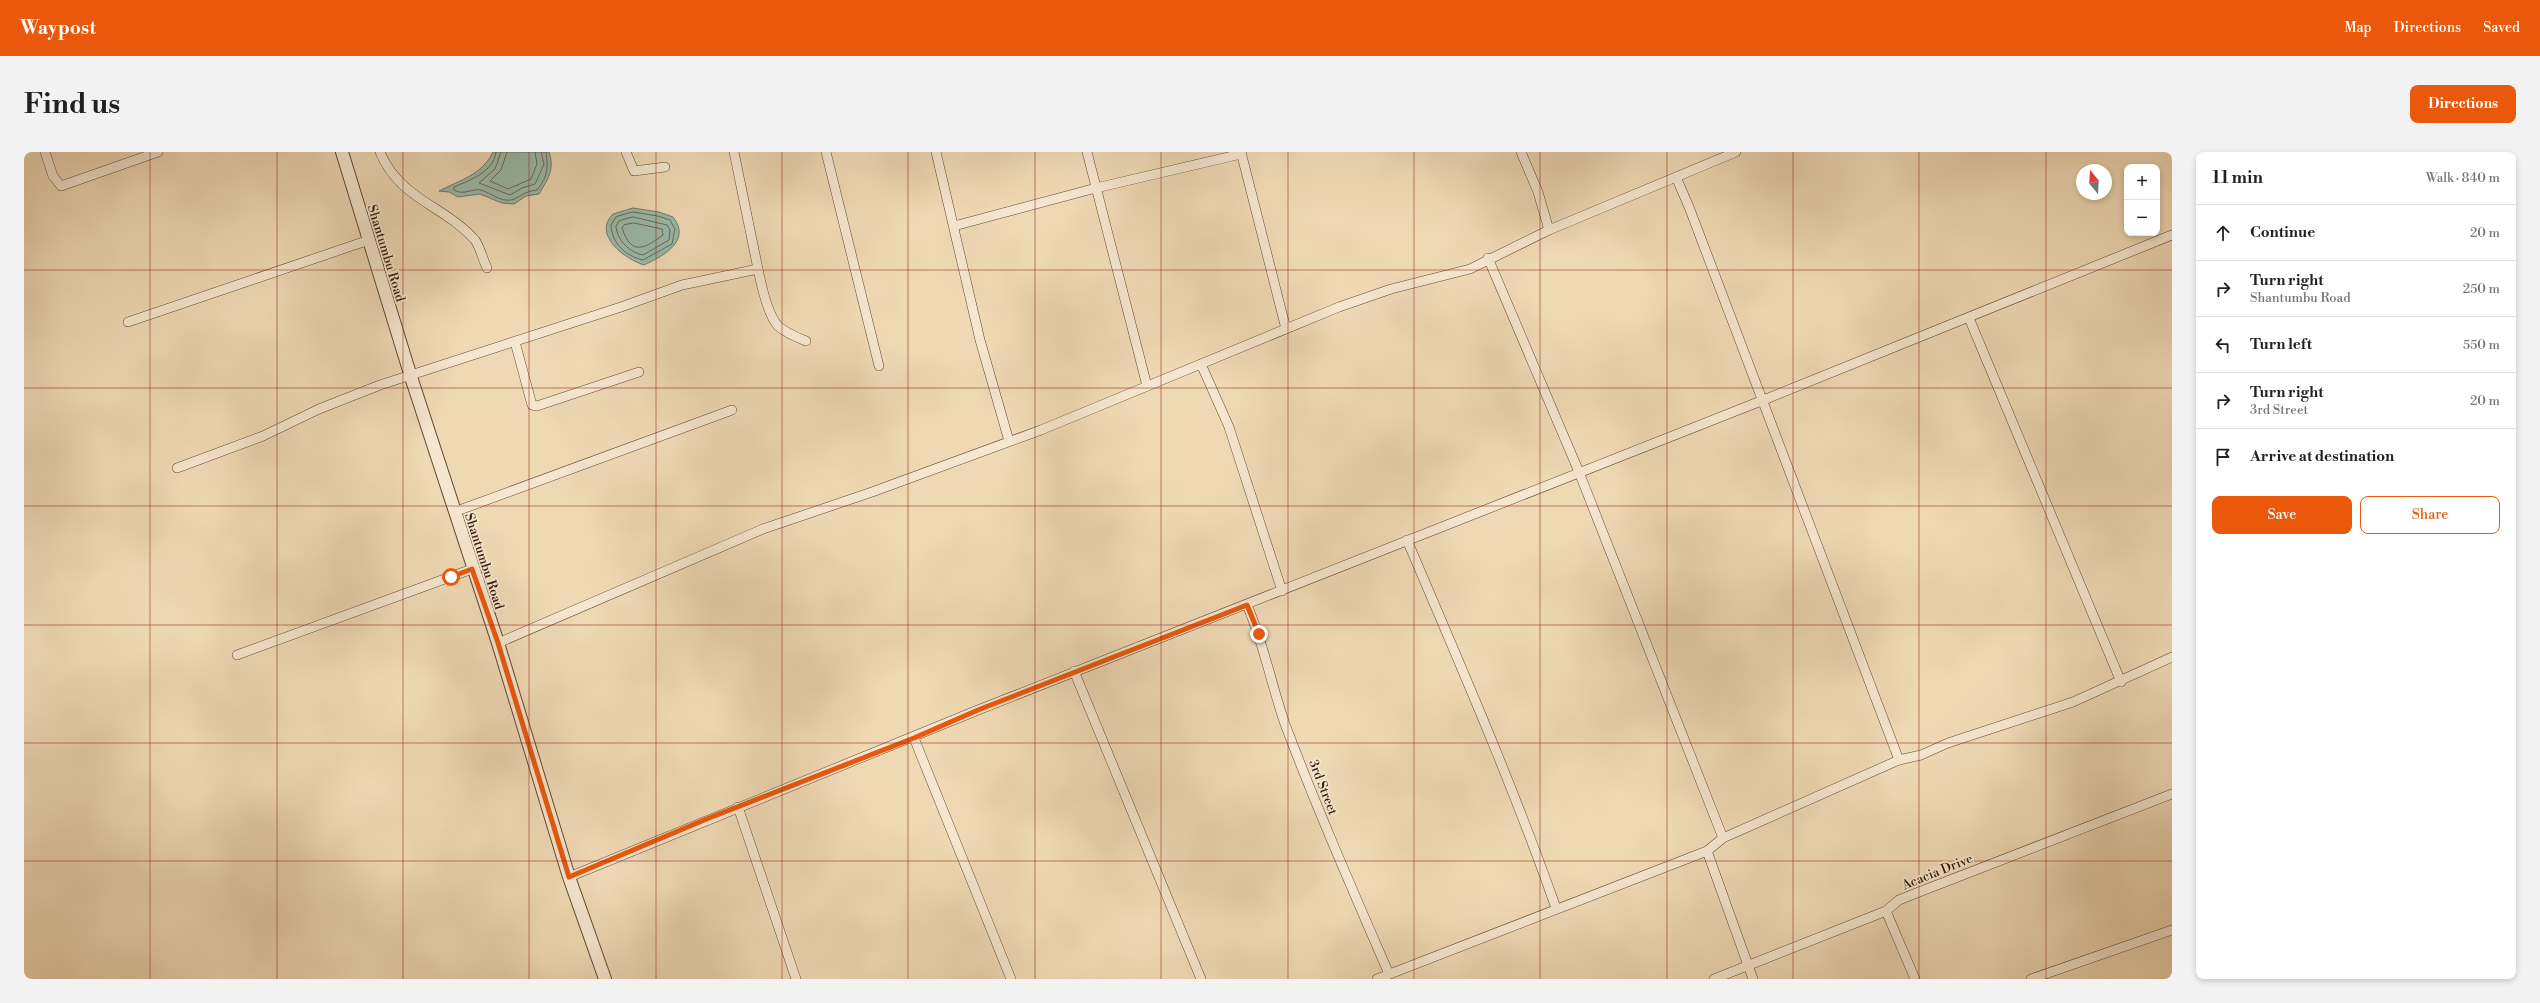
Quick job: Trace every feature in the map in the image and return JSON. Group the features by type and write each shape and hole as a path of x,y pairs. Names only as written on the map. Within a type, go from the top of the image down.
{"street":[{"path":"45,152 53,176 61,186 158,152"},
{"name":"Shantumbu Road","path":"342,152 368,240 472,569 498,643 569,877 605,979"},
{"path":"380,152 385,166 415,197 460,227 476,241 487,268"},
{"path":"626,152 634,171 665,167"},
{"path":"734,152 762,290 777,325 785,331 806,341"},
{"path":"826,152 879,366"},
{"path":"936,152 980,340 1010,441"},
{"path":"1087,152 1147,386"},
{"path":"1522,152 1538,192 1549,230"},
{"path":"498,643 763,529 872,492 1041,430 1286,329 1391,289 1470,269 1488,258 1549,230 1676,177 1715,155 1736,152"},
{"path":"954,226 1096,188 1241,153 1286,329"},
{"path":"1676,177 1700,236 1761,401 1899,760"},
{"path":"569,877 738,807 914,738 1074,672 1282,592 1407,540 1761,401 2172,235"},
{"path":"128,322 368,240"},
{"path":"1488,258 1579,472 1723,838"},
{"path":"177,468 263,436 319,409 373,388 411,377 682,285 758,269"},
{"path":"1969,318 2121,682"},
{"path":"515,342 532,405 537,406 639,372"},
{"path":"1201,364 1229,427 1282,592"},
{"path":"454,512 732,410"},
{"path":"1407,540 1534,845 1556,908"},
{"path":"237,656 472,569"},
{"name":"3rd Street","path":"1247,605 1259,634 1285,723 1323,823 1389,974"},
{"path":"1377,979 1556,908 1707,851 1723,838 1899,760 1921,755 1948,743 2073,702 2121,682 2172,657"},
{"path":"1074,672 1201,979"},
{"path":"914,738 1011,979"},
{"name":"Acacia Drive","path":"1714,979 1886,911 1899,900 2172,794"},
{"path":"738,807 796,979"},
{"path":"1707,851 1753,979"},
{"path":"1886,911 1914,979"},
{"path":"2031,979 2172,930"}],"water":[{"path":"493,152 549,152 551,158 550,174 539,194 526,196 514,204 502,203 480,194 458,197 449,192 439,191 477,172"},
{"path":"633,208 659,212 673,217 678,226 679,233 673,247 644,265 620,252 609,238 606,230 608,222 613,214"}],"route":[{"path":"451,577 472,569 498,643 542,783 569,877 709,818 914,738 978,710 1247,605 1259,634"}]}
